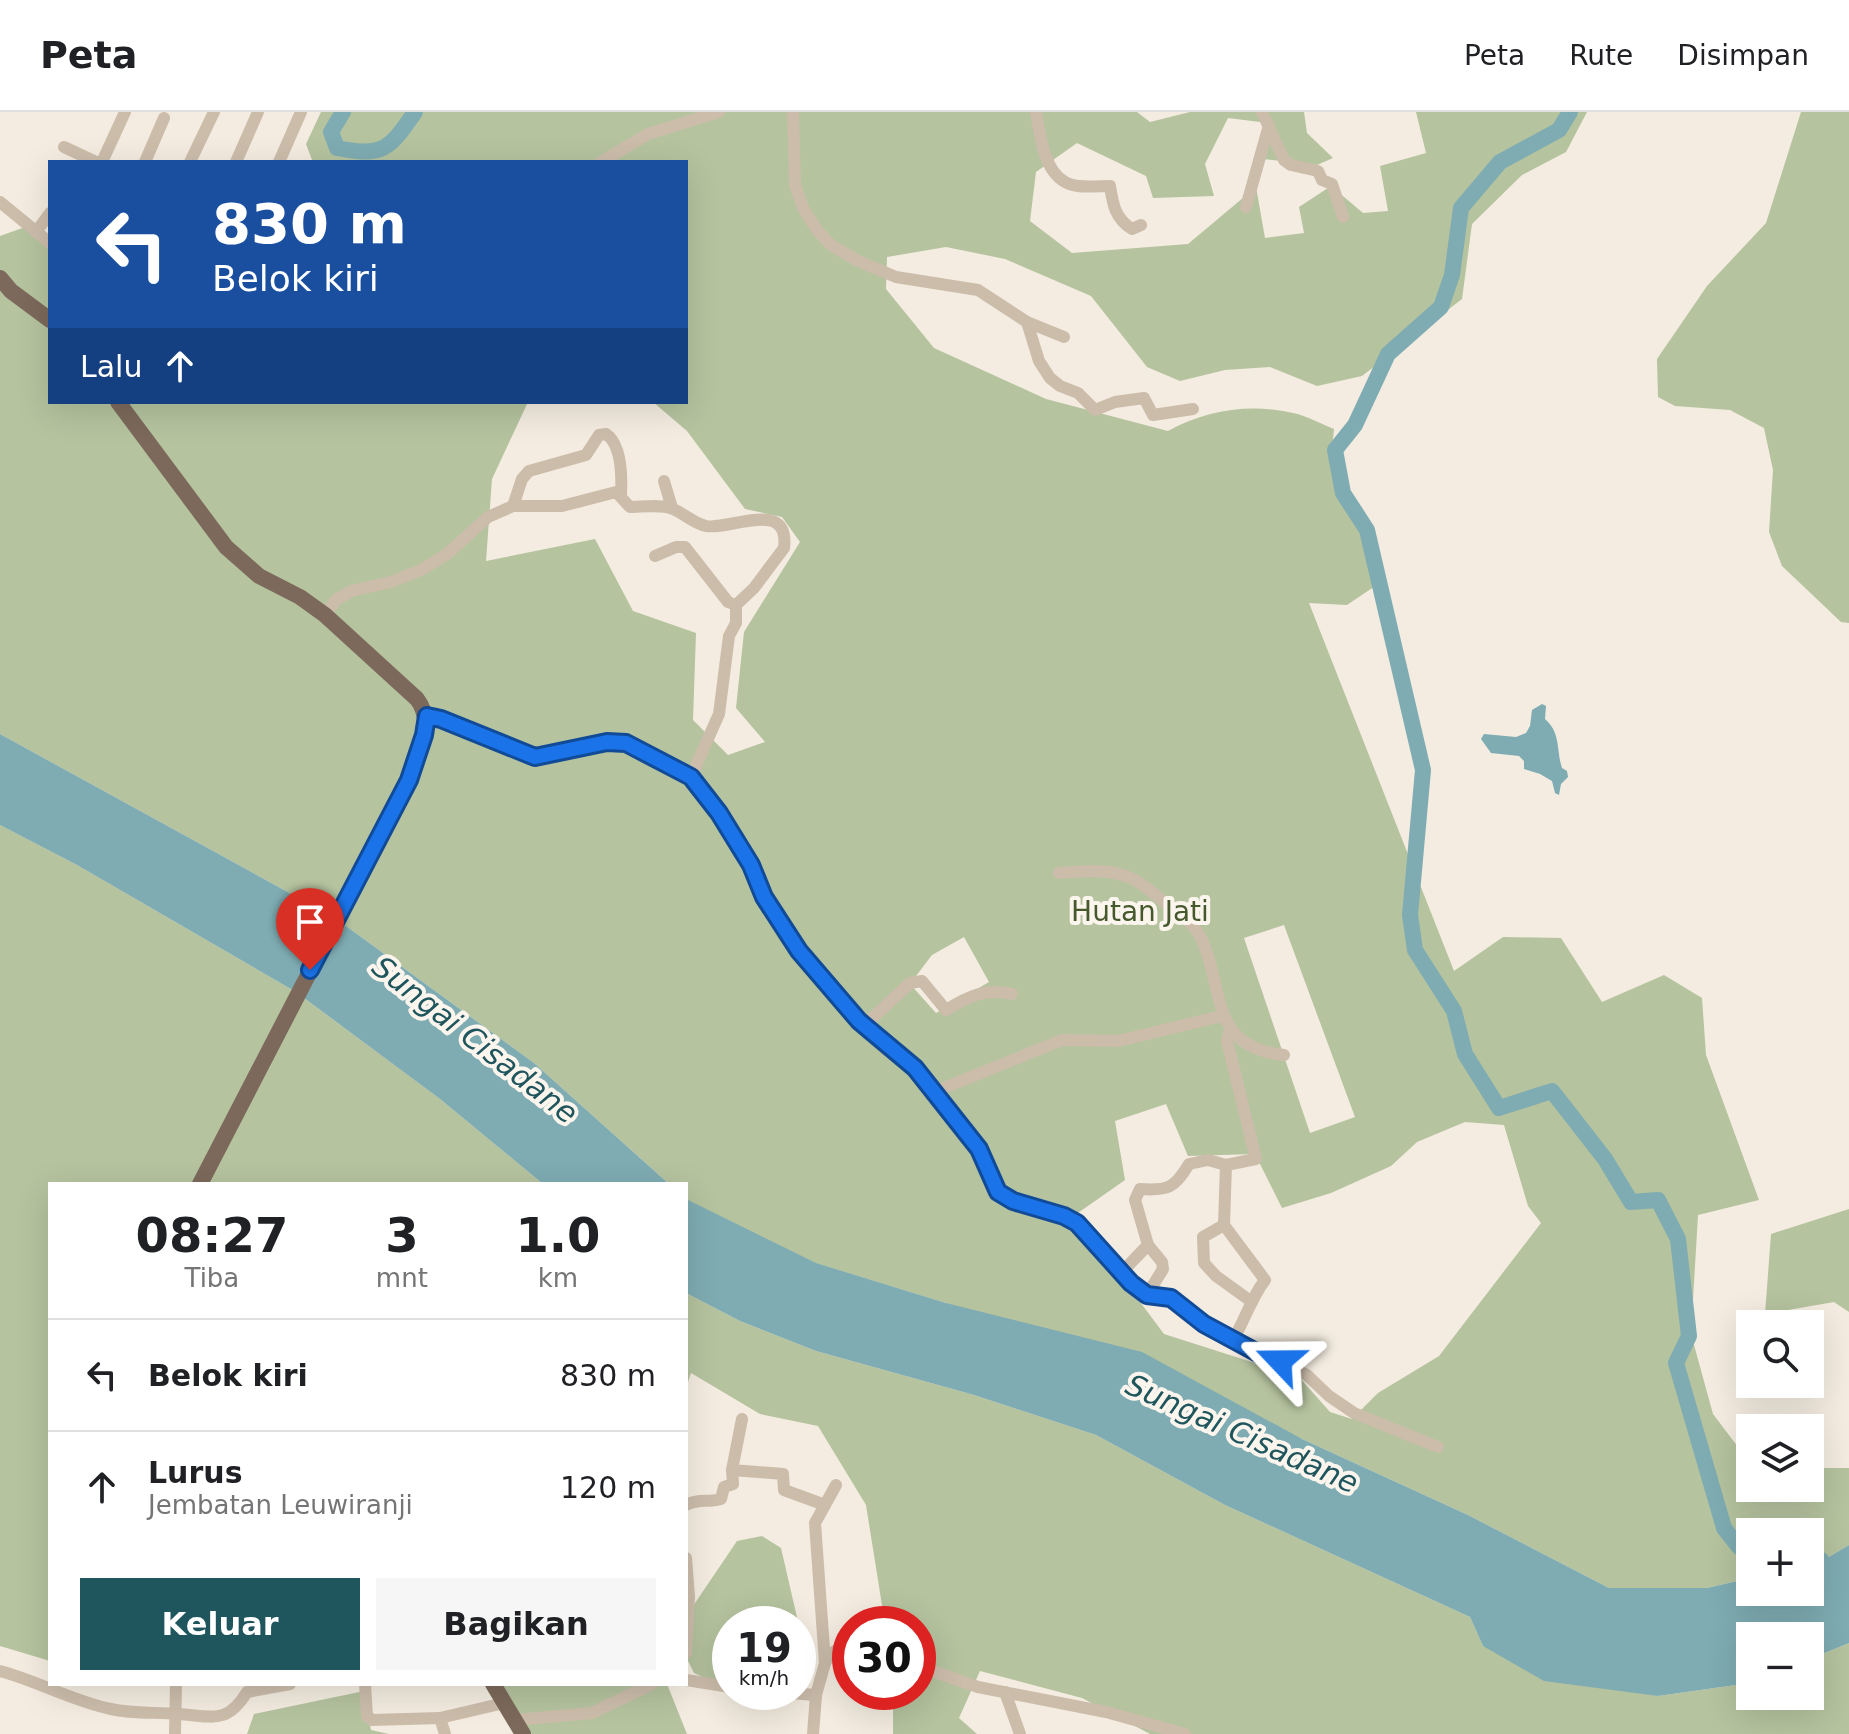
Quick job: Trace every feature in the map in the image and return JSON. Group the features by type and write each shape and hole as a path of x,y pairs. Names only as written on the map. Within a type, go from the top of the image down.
{"main road":[{"path":"0,278 11,291 48,319"},
{"path":"119,404 226,547 259,576 300,597 325,615 417,699 427,716 409,780 201,1182"},
{"path":"494,1686 519,1727"}],"street":[{"path":"100,160 125,112"},
{"path":"191,160 214,112"},
{"path":"237,160 258,112"},
{"path":"280,160 301,112"},
{"path":"604,160 648,134 719,112"},
{"path":"793,112 795,185 803,208 831,245 858,261 896,277 978,290 1027,322 1064,337"},
{"path":"1036,112 1047,157 1056,174 1073,184 1110,186 1114,209 1121,222 1132,229 1141,225"},
{"path":"1262,112 1284,160 1291,165 1318,171 1322,180 1332,184 1343,217"},
{"path":"146,160 164,118"},
{"path":"1246,207 1269,125"},
{"path":"64,147 94,160"},
{"path":"0,202 48,241"},
{"path":"36,232 48,216"},
{"path":"1027,322 1039,361 1050,378 1078,393 1095,410 1115,402 1144,398 1153,415 1193,409"},
{"path":"513,506 522,479 529,471 586,455 599,435 606,434 613,439 618,451 624,503 630,507 672,508"},
{"path":"664,481 672,508 686,519 707,526 723,527 751,518 772,521 783,532 784,548 754,588 736,605 736,623 729,636 719,714 691,777"},
{"path":"325,615 336,600 351,591 391,582 423,569 447,554 488,517 513,506 562,506 616,492 621,495"},
{"path":"655,556 676,547 685,547 728,602 736,605"},
{"path":"427,716 535,757 607,742 626,743 691,777 719,813 751,865 764,897 799,951 865,1025 915,1068 979,1149 998,1192 1013,1201 1077,1223 1147,1295 1171,1298 1204,1324 1307,1375 1329,1396 1354,1413 1438,1447"},
{"path":"1059,873 1097,871 1132,879 1190,921 1202,942 1222,1016 1230,1029 1252,1048 1263,1053 1284,1055"},
{"path":"865,1025 910,983 922,981 946,1010 971,994 997,990 1012,994"},
{"path":"934,1092 1062,1040 1118,1041 1222,1016"},
{"path":"1147,1295 1163,1269 1162,1262 1148,1245 1135,1200 1140,1189 1160,1190 1178,1182 1189,1164 1208,1160 1226,1165 1256,1159 1227,1041 1230,1029"},
{"path":"1226,1165 1224,1225 1265,1280 1254,1294 1245,1320 1233,1340"},
{"path":"1224,1225 1203,1237 1204,1263 1216,1276 1252,1302"},
{"path":"1122,1272 1148,1245"},
{"path":"688,1504 698,1499 721,1499 724,1487 733,1484 732,1470 742,1419"},
{"path":"732,1470 783,1474 784,1490 825,1505"},
{"path":"825,1663 815,1523 836,1485"},
{"path":"688,1584 688,1616"},
{"path":"816,1695 825,1663 832,1652"},
{"path":"0,1671 113,1710 207,1717 228,1714 237,1708 247,1692 279,1686"},
{"path":"936,1672 978,1687 1106,1712 1185,1734"},
{"path":"688,1680 712,1684"},
{"path":"175,1734 176,1686"},
{"path":"365,1686 367,1716 372,1720 440,1718 504,1703"},
{"path":"519,1727 592,1713 648,1686"},
{"path":"1005,1692 1020,1734"},
{"path":"813,1734 815,1710"},
{"path":"440,1718 445,1734"}],"green space":[{"name":"Hutan Jati","path":"321,112 1137,112 1150,122 1190,112 1304,112 1307,133 1333,158 1317,165 1263,159 1268,123 1228,118 1205,164 1214,196 1153,198 1146,176 1077,143 1036,172 1030,221 1072,253 1188,244 1256,187 1265,238 1304,233 1299,207 1331,186 1363,213 1388,211 1380,166 1426,153 1416,112 1587,112 1566,152 1522,175 1472,224 1462,299 1362,376 1317,386 1270,367 1225,370 1180,381 1147,367 1091,296 1005,259 946,247 887,257 886,289 934,348 1046,399 1168,431 1213,413 1245,409 1293,413 1334,429 1331,458 1376,540 1384,580 1347,605 1309,603 1454,971 1503,937 1561,938 1602,1002 1664,975 1702,998 1706,1055 1759,1200 1698,1215 1691,1334 1713,1414 1736,1444 1736,1502 1824,1502 1824,1468 1849,1468 1849,1545 1824,1560 1824,1518 1736,1518 1736,1581 1707,1588 1609,1588 1468,1515 1302,1439 946,1303 815,1263 690,1203 688,1182 667,1182 534,1063 335,918 0,734 0,236 28,226 48,238 48,404 527,404 492,479 486,561 595,539 633,611 696,633 693,720 728,755 765,742 736,708 744,632 800,542 782,517 745,509 687,431 655,404 688,404 688,160 312,160 306,144","holes":["1284,925 1355,1117 1310,1133 1244,938","964,937 989,982 936,1013 910,984 932,955","1166,1104 1188,1156 1255,1154 1282,1208 1331,1193 1391,1166 1417,1142 1465,1122 1504,1125 1528,1206 1541,1223 1439,1356 1378,1393 1352,1419 1330,1412 1299,1377 1164,1334 1075,1215 1125,1180 1115,1121"]},
{"path":"1801,112 1849,112 1849,623 1841,622 1782,566 1769,532 1773,470 1764,428 1730,410 1675,406 1658,397 1657,359 1707,286 1766,223"},
{"path":"0,825 77,865 296,992 440,1099 541,1182 48,1182 48,1660 0,1646"},
{"path":"1849,1209 1849,1312 1834,1302 1788,1310 1765,1310 1771,1234"},
{"path":"688,1294 740,1321 816,1351 974,1395 1096,1435 1225,1505 1470,1617 1483,1646 1658,1696 1736,1685 1736,1710 1824,1710 1824,1653 1849,1643 1849,1734 1150,1734 1082,1698 980,1671 959,1718 977,1734 893,1734 893,1710 936,1710 936,1606 882,1606 866,1505 818,1426 760,1414 691,1373 688,1382"},
{"path":"762,1536 781,1548 794,1606 712,1606 712,1682 694,1673 688,1661 691,1609 737,1541"},
{"path":"497,1686 668,1686 687,1734 526,1734"},
{"path":"364,1691 371,1730 389,1734 247,1734 254,1714"}],"water":[{"path":"1542,704 1546,706 1545,719 1556,736 1562,768 1567,771 1568,777 1561,784 1559,795 1555,793 1552,781 1524,769 1524,761 1519,756 1491,753 1481,739 1484,734 1516,737 1526,733 1532,710"},
{"name":"Sungai Cisadane","path":"0,734 335,918 534,1063 667,1182 541,1182 440,1099 296,992 77,865 0,825"},
{"name":"Sungai Cisadane","path":"688,1200 816,1263 946,1303 1142,1352 1302,1439 1468,1515 1609,1588 1707,1588 1736,1581 1736,1606 1824,1606 1824,1560 1849,1545 1849,1643 1824,1653 1824,1622 1736,1622 1736,1685 1658,1696 1544,1681 1483,1646 1470,1617 1225,1505 1096,1435 974,1395 816,1351 740,1321 688,1294"}],"waterway":[{"path":"343,112 331,132 337,148 365,152 384,148 415,112"},
{"path":"1570,112 1559,130 1500,162 1461,208 1452,275 1441,307 1388,354 1355,425 1335,450 1343,493 1367,530 1423,770 1410,915 1415,950 1454,1011 1465,1054 1499,1108 1552,1091 1605,1159 1631,1202 1658,1200 1678,1239 1689,1336 1676,1363 1724,1528 1736,1543"}],"route":[{"path":"310,970 409,780 427,716 535,757 607,742 626,743 691,777 719,813 751,865 764,897 799,951 859,1021 915,1068 979,1149 998,1192 1013,1201 1077,1223 1131,1283 1147,1295 1171,1298 1204,1324 1267,1358 1280,1361"}]}
